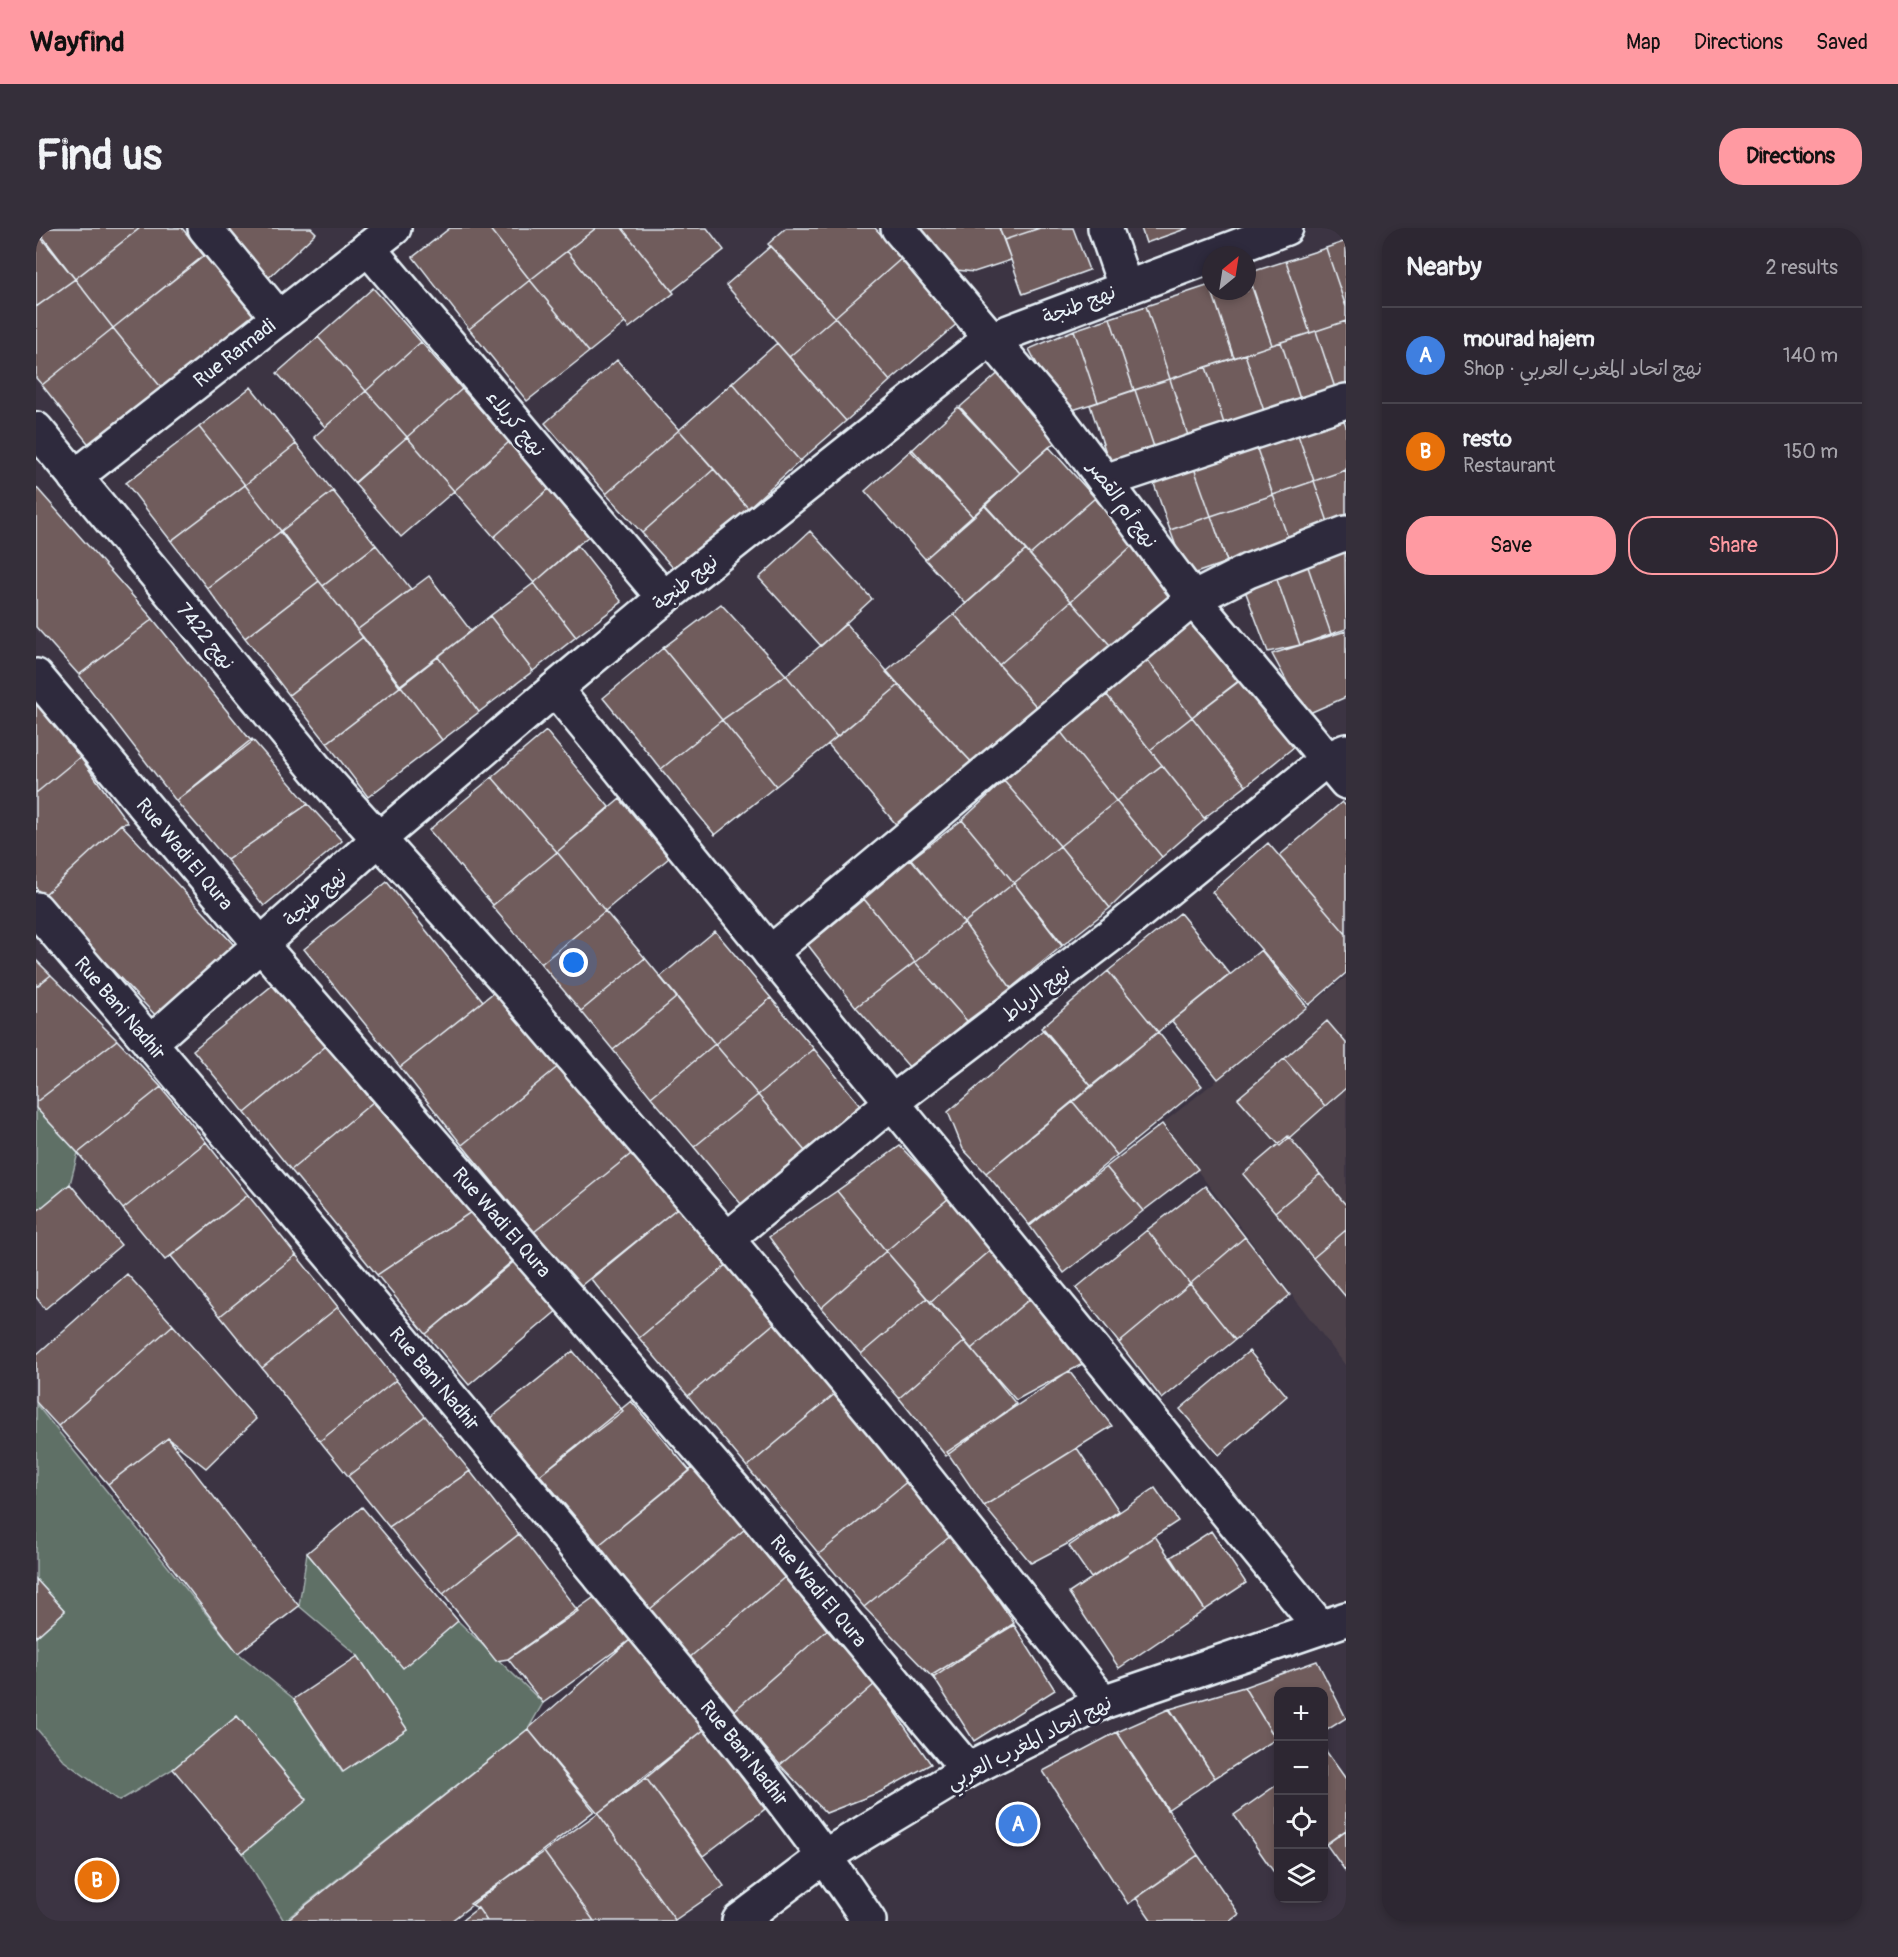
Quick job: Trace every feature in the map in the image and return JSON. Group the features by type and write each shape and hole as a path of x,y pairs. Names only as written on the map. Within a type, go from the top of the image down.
{"street":[{"path":"205,228 279,318"},
{"name":"Rue Ramadi","path":"75,477 394,228"},
{"name":"نهج أم القصر","path":"898,228 1058,418 1193,599 1340,764"},
{"path":"1105,228 1125,286"},
{"name":"نهج طنجة","path":"150,1043 262,946 379,839 555,689 664,598 990,339 1125,286 1286,228"},
{"name":"نهج كربلاء","path":"368,248 664,598"},
{"path":"1105,481 1346,401"},
{"name":"نهج 7422","path":"36,429 316,769 513,987 893,1437 1103,1702"},
{"path":"770,953 1193,599 1248,571 1346,533"},
{"name":"Rue Wadi El Qura","path":"36,676 262,946 735,1490 968,1770"},
{"path":"555,689 892,1102 1333,1623"},
{"name":"نهج الرباط","path":"727,1239 892,1102 1340,764"},
{"name":"Rue Bani Nadhir","path":"36,909 459,1406 825,1856 869,1921"},
{"name":"نهج اتحاد المغرب العربي","path":"739,1921 825,1856 968,1770 1103,1702 1333,1623"}],"shaded area":[{"path":"1346,977 1346,1366 1162,1124"}],"green space":[{"path":"36,1108 78,1153 70,1184 36,1212"},
{"path":"36,1404 238,1653 294,1699 342,1772 407,1729 358,1656 299,1606 307,1553 403,1667 458,1621 543,1703 528,1729 284,1921 243,1853 307,1799 237,1716 173,1769 119,1801 64,1761 36,1728 36,1637 65,1611 36,1579"}],"building":[{"path":"36,228 140,228 75,279"},
{"path":"140,228 182,228 204,256 113,328 75,279"},
{"path":"226,228 311,228 316,233 263,283 221,232"},
{"path":"450,228 489,228 530,280 469,329 413,257"},
{"path":"489,228 596,228 530,280"},
{"path":"596,228 622,228 674,293 629,328 567,251"},
{"path":"622,228 707,228 724,250 672,291"},
{"path":"786,228 875,228 902,258 835,317 768,244"},
{"path":"915,228 999,228 1011,260 974,272 939,268"},
{"path":"999,228 1040,228 1004,240"},
{"path":"1040,228 1073,228 1089,270 1023,294 1004,240"},
{"path":"1141,228 1188,228 1146,243"},
{"path":"38,234 75,279 36,307 36,235"},
{"path":"1346,241 1346,307 1326,248"},
{"path":"771,246 835,317 789,357 726,285"},
{"path":"1326,248 1346,307 1346,321 1310,333 1286,261"},
{"path":"567,251 625,323 589,352 530,280"},
{"path":"207,253 257,316 164,391 113,328"},
{"path":"902,258 959,322 890,381 835,317"},
{"path":"1286,261 1310,333 1272,345 1256,297 1256,270"},
{"path":"75,279 113,328 42,385 36,378 36,307"},
{"path":"530,280 589,352 527,401 469,329"},
{"path":"373,288 421,342 366,391 318,337"},
{"path":"1202,288 1202,300 1215,300 1234,358 1170,379 1146,306"},
{"path":"1256,299 1272,345 1234,358 1215,300"},
{"path":"1146,306 1170,379 1134,390 1110,318"},
{"path":"835,317 890,381 846,421 789,357"},
{"path":"1110,318 1134,390 1098,402 1074,330"},
{"path":"1346,321 1346,391 1337,394 1316,331"},
{"path":"113,328 164,391 91,447 42,385"},
{"path":"1074,330 1098,402 1063,413 1029,349"},
{"path":"1316,331 1337,394 1302,405 1281,342"},
{"path":"318,337 366,391 325,427 277,373"},
{"path":"421,342 462,389 407,437 366,391"},
{"path":"1281,342 1302,405 1266,417 1245,354"},
{"path":"777,343 846,421 800,461 732,383"},
{"path":"1245,354 1266,417 1226,430 1206,367"},
{"path":"617,360 679,430 606,494 545,423"},
{"path":"1206,367 1226,430 1190,442 1170,379"},
{"path":"1002,370 1062,436 1020,473 960,407"},
{"path":"1170,379 1190,442 1156,453 1135,390"},
{"path":"732,383 800,461 748,508 679,430"},
{"path":"251,387 296,444 245,485 199,427"},
{"path":"462,389 509,442 454,491 407,437"},
{"path":"1135,390 1156,453 1111,468 1090,405"},
{"path":"366,391 407,437 355,483 314,437"},
{"path":"958,407 1020,473 973,517 911,451"},
{"path":"1343,417 1346,426 1346,470 1314,481 1297,432"},
{"path":"199,427 245,485 171,541 126,483"},
{"path":"679,430 714,469 642,533 606,494"},
{"path":"1297,432 1314,481 1273,495 1256,446"},
{"path":"407,437 454,491 401,537 354,483"},
{"path":"509,442 550,488 494,537 454,491"},
{"path":"296,444 333,491 281,531 245,485"},
{"path":"1256,446 1273,495 1211,516 1194,468"},
{"path":"1049,447 1095,498 1030,555 984,505"},
{"path":"912,449 973,517 925,559 865,491"},
{"path":"1194,468 1211,516 1170,530 1153,481"},
{"path":"714,469 748,508 676,571 642,533"},
{"path":"1346,470 1346,519 1329,525 1314,481"},
{"path":"1314,481 1329,525 1289,541 1273,495"},
{"path":"245,485 281,531 207,588 171,541"},
{"path":"36,487 153,619 79,675 36,627"},
{"path":"550,488 591,534 534,583 494,537"},
{"path":"333,491 376,545 323,586 280,532"},
{"path":"1273,495 1289,541 1228,564 1211,516"},
{"path":"1095,498 1135,543 1071,601 1030,555"},
{"path":"985,505 1026,550 966,604 925,559"},
{"path":"1211,516 1227,562 1187,576 1170,530"},
{"path":"281,531 319,581 245,638 207,588"},
{"path":"810,531 872,599 821,646 759,578"},
{"path":"1135,543 1182,596 1117,653 1071,601"},
{"path":"376,545 411,589 357,630 323,586"},
{"path":"577,545 622,602 576,637 534,583"},
{"path":"1026,550 1071,601 999,665 954,614"},
{"path":"1345,550 1346,629 1331,634 1307,564"},
{"path":"1307,564 1331,634 1300,645 1275,574"},
{"path":"1275,574 1300,645 1268,652 1243,585"},
{"path":"429,576 471,631 399,686 357,630"},
{"path":"319,581 363,637 289,695 245,638"},
{"path":"534,583 576,637 533,671 490,616"},
{"path":"1071,601 1117,653 1043,714 999,665"},
{"path":"721,604 786,675 722,720 663,648"},
{"path":"954,614 1043,714 979,770 886,672"},
{"path":"490,616 533,671 479,712 438,657"},
{"path":"153,619 252,742 176,801 79,675"},
{"path":"1191,619 1238,682 1192,717 1146,658"},
{"path":"846,624 899,685 837,737 786,675"},
{"path":"1346,631 1346,697 1305,715 1272,654"},
{"path":"363,637 401,686 327,743 289,695"},
{"path":"663,648 722,720 661,769 603,698"},
{"path":"438,657 479,712 442,740 401,686"},
{"path":"1146,658 1192,717 1150,750 1107,695"},
{"path":"786,675 837,737 776,786 722,720"},
{"path":"1241,679 1294,747 1246,786 1192,717"},
{"path":"899,685 979,770 900,829 828,744"},
{"path":"401,686 442,740 368,797 327,743"},
{"path":"1107,695 1162,765 1116,801 1060,731"},
{"path":"36,699 80,757 36,793"},
{"path":"1192,717 1246,786 1204,818 1150,750"},
{"path":"722,720 776,786 715,835 661,769"},
{"path":"546,731 609,807 557,852 492,777"},
{"path":"1060,731 1116,801 1060,846 1004,781"},
{"path":"252,739 308,804 227,860 176,801"},
{"path":"80,757 128,823 121,824 43,896 36,888 36,793"},
{"path":"1162,765 1204,818 1207,818 1162,857 1116,801"},
{"path":"492,777 557,852 493,905 429,830"},
{"path":"1004,781 1060,846 1014,883 962,820"},
{"path":"620,799 669,858 605,911 557,852"},
{"path":"1116,801 1162,857 1110,908 1060,846"},
{"path":"1342,802 1346,806 1346,934 1279,856"},
{"path":"308,804 342,841 264,906 227,860"},
{"path":"962,820 1014,883 964,923 911,859"},
{"path":"121,824 234,945 157,1017 43,896"},
{"path":"1268,843 1346,934 1346,973 1309,1005 1212,892"},
{"path":"1060,846 1110,908 1063,945 1014,883"},
{"path":"557,852 605,911 541,964 492,906"},
{"path":"911,859 964,923 915,962 864,899"},
{"path":"387,882 483,1001 400,1067 304,949"},
{"path":"1014,883 1062,946 1011,988 964,923"},
{"path":"864,899 915,962 856,1007 808,945"},
{"path":"605,911 645,958 581,1011 541,964"},
{"path":"1180,913 1230,974 1158,1032 1108,971"},
{"path":"964,923 1011,988 967,1021 915,962"},
{"path":"715,931 771,998 715,1044 660,977"},
{"path":"1261,950 1307,1007 1218,1079 1172,1021"},
{"path":"645,958 677,997 613,1050 581,1011"},
{"path":"36,960 51,975 36,987"},
{"path":"915,962 967,1021 911,1069 856,1007"},
{"path":"1108,971 1158,1032 1091,1086 1041,1028"},
{"path":"51,975 117,1040 36,1102 36,987"},
{"path":"274,984 326,1046 245,1113 193,1050"},
{"path":"503,985 565,1061 462,1145 400,1067"},
{"path":"677,997 715,1044 651,1097 613,1050"},
{"path":"771,998 814,1049 758,1095 715,1044"},
{"path":"1327,1021 1346,1043 1346,1088 1325,1106 1284,1059"},
{"path":"1044,1029 1091,1086 986,1173 963,1149 948,1112"},
{"path":"1158,1032 1202,1086 1117,1155 1073,1102"},
{"path":"117,1040 161,1087 78,1153 36,1108 36,1102"},
{"path":"715,1044 758,1095 694,1147 651,1097"},
{"path":"326,1046 373,1102 291,1170 245,1113"},
{"path":"814,1049 860,1105 805,1151 758,1095"},
{"path":"1284,1059 1325,1106 1280,1146 1238,1098"},
{"path":"565,1061 636,1150 534,1232 462,1145"},
{"path":"161,1087 206,1142 123,1209 78,1153"},
{"path":"758,1095 805,1151 741,1204 694,1147"},
{"path":"373,1102 471,1212 377,1275 291,1170"},
{"path":"1073,1102 1117,1155 1030,1226 986,1173"},
{"path":"1162,1124 1198,1169 1143,1211 1106,1167"},
{"path":"1288,1136 1320,1174 1275,1212 1243,1174"},
{"path":"206,1142 248,1195 165,1260 123,1209"},
{"path":"900,1146 949,1198 886,1251 837,1191"},
{"path":"636,1150 681,1205 578,1288 534,1232"},
{"path":"1106,1167 1143,1211 1064,1273 1029,1225"},
{"path":"1320,1174 1346,1205 1346,1230 1313,1258 1275,1212"},
{"path":"70,1184 121,1245 45,1309 36,1297 36,1212"},
{"path":"1205,1186 1245,1237 1190,1284 1147,1230"},
{"path":"837,1191 886,1251 821,1308 769,1237"},
{"path":"248,1195 296,1255 220,1316 171,1256"},
{"path":"949,1198 998,1243 930,1302 886,1251"},
{"path":"681,1205 729,1263 639,1338 591,1279"},
{"path":"471,1212 517,1259 426,1334 377,1275"},
{"path":"1147,1230 1190,1284 1119,1343 1076,1288"},
{"path":"1346,1230 1346,1297 1313,1258"},
{"path":"1245,1237 1290,1295 1235,1340 1190,1284"},
{"path":"998,1243 1039,1291 971,1349 930,1302"},
{"path":"886,1251 927,1298 861,1354 821,1308"},
{"path":"296,1255 338,1307 262,1368 220,1316"},
{"path":"516,1258 559,1309 469,1385 426,1334"},
{"path":"729,1263 777,1321 688,1396 639,1338"},
{"path":"127,1274 173,1325 58,1426 36,1402 36,1355"},
{"path":"1190,1284 1235,1340 1162,1399 1119,1343"},
{"path":"1039,1291 1090,1360 1016,1400 971,1349"},
{"path":"927,1298 965,1341 899,1398 861,1354"},
{"path":"338,1307 396,1380 320,1441 262,1368"},
{"path":"777,1321 836,1393 747,1467 688,1396"},
{"path":"173,1325 256,1419 206,1468 168,1438 108,1484 58,1426"},
{"path":"965,1341 1016,1404 946,1456 899,1398"},
{"path":"573,1351 623,1411 540,1475 489,1419"},
{"path":"1249,1351 1287,1396 1219,1455 1180,1409"},
{"path":"1069,1371 1112,1426 984,1506 947,1452"},
{"path":"396,1380 425,1416 348,1476 320,1441"},
{"path":"836,1393 909,1480 819,1554 747,1467"},
{"path":"631,1401 690,1471 599,1545 540,1475"},
{"path":"425,1416 470,1471 389,1527 348,1476"},
{"path":"168,1438 299,1606 238,1653 108,1484"},
{"path":"1077,1448 1119,1511 1069,1543 1031,1563 984,1506"},
{"path":"700,1462 752,1523 649,1610 599,1545"},
{"path":"470,1471 519,1534 443,1594 389,1527"},
{"path":"909,1480 953,1534 864,1607 819,1554"},
{"path":"1155,1488 1178,1521 1091,1578 1069,1546"},
{"path":"362,1507 458,1621 403,1668 307,1553"},
{"path":"745,1529 785,1577 689,1658 649,1610"},
{"path":"1211,1531 1246,1583 1205,1610 1171,1557"},
{"path":"519,1534 578,1611 508,1659 496,1661 443,1594"},
{"path":"953,1534 1014,1623 933,1678 864,1607"},
{"path":"1155,1536 1205,1610 1119,1668 1069,1593"},
{"path":"785,1577 827,1630 734,1711 689,1658"},
{"path":"36,1579 65,1611 36,1637"},
{"path":"600,1593 630,1640 543,1703 508,1659"},
{"path":"1014,1625 1055,1690 974,1741 932,1675"},
{"path":"827,1630 875,1684 780,1765 734,1711"},
{"path":"630,1640 705,1729 598,1813 528,1729"},
{"path":"358,1656 407,1729 343,1772 294,1699"},
{"path":"1317,1661 1346,1718 1328,1729 1328,1687 1274,1687 1274,1736 1244,1687"},
{"path":"875,1684 931,1764 880,1792 826,1813 780,1765"},
{"path":"1244,1687 1274,1736 1274,1740 1215,1778 1170,1709"},
{"path":"1169,1709 1215,1778 1167,1810 1117,1732"},
{"path":"237,1716 307,1800 243,1853 173,1769"},
{"path":"528,1729 594,1811 451,1921 286,1921"},
{"path":"705,1729 765,1809 703,1856 646,1778"},
{"path":"1117,1732 1198,1855 1128,1904 1043,1771"},
{"path":"1328,1754 1346,1779 1346,1830 1328,1843"},
{"path":"646,1778 724,1886 675,1920 598,1813"},
{"path":"1274,1787 1274,1872 1234,1815"},
{"path":"598,1813 675,1921 594,1921 544,1852"},
{"path":"1346,1830 1346,1872 1328,1847 1328,1843"},
{"path":"544,1852 594,1921 487,1921 478,1908 470,1904"},
{"path":"1198,1855 1239,1914 1230,1921 1152,1921 1136,1898"},
{"path":"478,1908 487,1921 461,1921"}],"place":[{"name":"mourad hajem","path":"1018,1824"},
{"name":"resto","path":"97,1880"}]}
